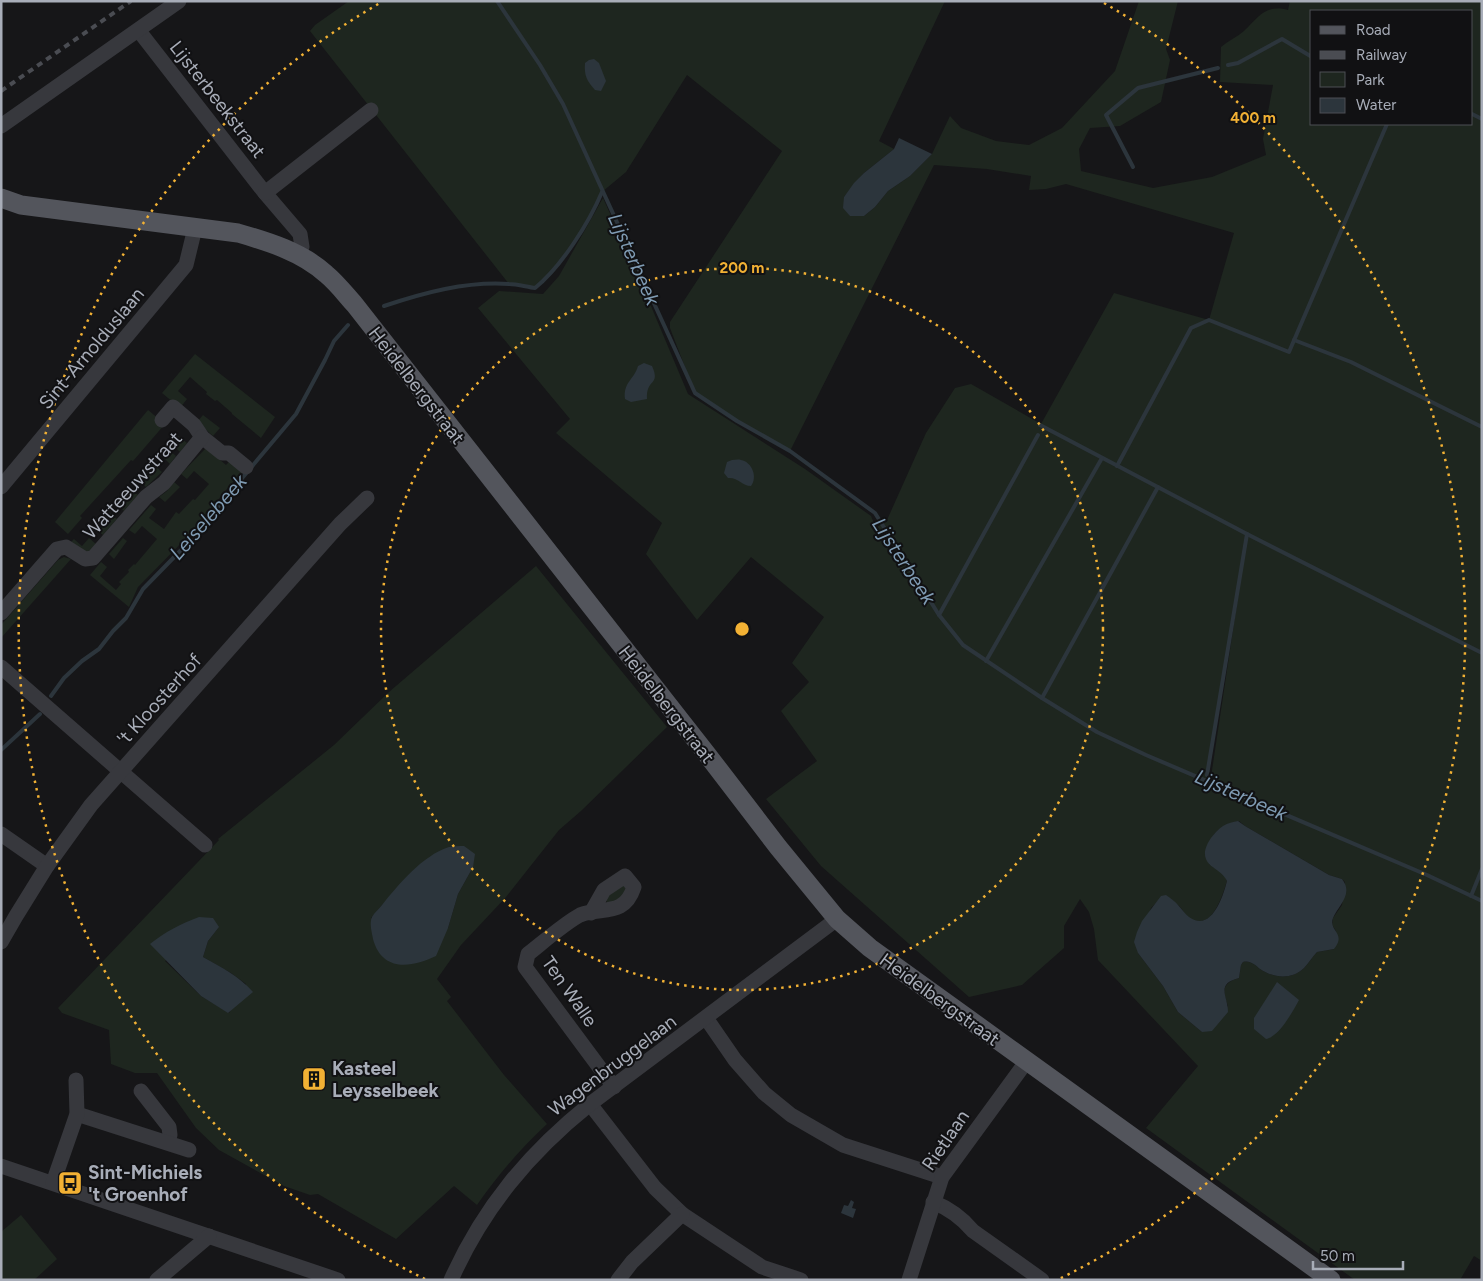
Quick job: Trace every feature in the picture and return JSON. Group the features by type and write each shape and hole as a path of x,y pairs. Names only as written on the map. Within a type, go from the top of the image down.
{"main road":[{"name":"Heidelbergstraat","path":"1,198 21,205 238,233 265,241 297,254 326,273 355,305 778,847 837,919 870,948 1331,1280"}],"street":[{"path":"1,126 139,31 179,1"},
{"name":"Lijsterbeekstraat","path":"139,31 265,193 300,234 302,247 297,254"},
{"path":"265,193 372,110"},
{"name":"Sint-Arnolduslaan","path":"1,487 186,265 195,228"},
{"name":"Watteeuwstraat","path":"162,420 173,407 194,425 202,437 222,453 229,454 246,467"},
{"name":"Watteeuwstraat","path":"1,613 56,549 63,547 70,549 85,559 95,555 146,497 164,483 202,437"},
{"name":"'t Kloosterhof","path":"1,942 47,866 91,805 340,524 367,498"},
{"path":"1,666 204,845"},
{"path":"1,834 47,866"},
{"name":"Ten Walle","path":"591,912 577,918 528,954 525,967 614,1087"},
{"name":"Wagenbruggelaan","path":"451,1280 478,1228 511,1181 555,1134 590,1104 837,919"},
{"path":"706,1018 735,1060 764,1093 790,1115 843,1145 942,1177"},
{"name":"Rietlaan","path":"909,1280 942,1177 1026,1062"},
{"path":"53,1183 77,1114 76,1080"},
{"path":"141,1091 169,1127 170,1135 168,1142"},
{"path":"590,1104 654,1188 682,1214 762,1267 801,1280"},
{"path":"77,1114 188,1150"},
{"path":"1,1166 209,1236 297,1273 338,1280"},
{"path":"933,1202 941,1205 966,1223 973,1231 1042,1280"},
{"path":"618,1280 632,1262 682,1214"},
{"path":"157,1280 209,1236"}],"green space":[{"path":"349,1 945,1 879,141 894,149 864,173 844,197 850,216 864,216 875,207 888,191 910,176 932,154 950,116 961,128 996,141 1029,145 1062,128 1115,71 1139,1 1178,1 1166,49 1170,60 1161,102 1120,126 1090,128 1079,149 1081,171 1153,188 1212,177 1266,155 1263,139 1273,85 1220,82 1221,47 1244,31 1268,10 1288,10 1290,1 1482,1 1482,1261 1474,1256 1460,1280 1355,1280 1146,1128 1198,1066 1098,960 1094,929 1089,912 1080,899 1064,926 1064,948 1022,985 969,997 821,866 766,799 817,761 781,711 809,682 792,663 824,617 751,557 697,620 646,554 662,523 556,433 570,419 478,308 499,291 543,294 559,276 603,198 688,394 805,469 871,516 876,528 887,520 926,433 955,388 971,384 1041,424 1114,293 1209,320 1234,233 1066,184 1046,189 1029,190 1031,176 987,169 934,165 790,451 737,421 695,393 670,328 670,322 782,151 687,75 626,172 602,192 580,233 548,278 535,288 509,284 310,31 315,25","holes":["1242,570 1211,777 1207,775","1239,821 1329,875 1342,879 1345,882 1342,905 1333,918 1332,925 1336,931 1334,949 1317,952 1304,968 1288,976 1276,976 1265,972 1250,962 1243,962 1239,978 1226,985 1224,992 1228,1006 1202,1032 1178,1012 1163,986 1138,953 1151,908 1159,900 1176,904 1188,917 1196,921 1203,921 1214,911 1219,904 1227,881 1224,874 1209,864 1209,847 1217,831"]},
{"path":"195,354 275,417 261,438 217,400 215,401 206,394 207,392 190,377 178,391 187,399 180,408 162,393"},
{"path":"148,410 165,424 133,461 131,460 80,516 82,518 68,534 55,522"},
{"path":"203,415 220,428 213,436 197,422"},
{"path":"177,435 187,443 180,452 173,445 176,442 173,439"},
{"path":"206,448 226,465 230,461 244,473 226,490 192,532 138,587 129,607 90,575 101,562 107,567 100,576 116,590 121,584 119,582 129,572 128,570 135,565 157,539 142,526 135,534 129,530 151,505 156,509 149,518 164,529 176,512 179,514 209,484 194,471 187,479 181,474"},
{"path":"168,449 176,456 170,464 162,456"},
{"path":"155,466 162,472 146,487 138,479 144,471 147,473"},
{"path":"174,482 180,487 165,502 159,497"},
{"path":"131,489 138,495 124,511 117,504 127,491"},
{"path":"109,512 117,519 103,535 96,529"},
{"path":"89,538 96,544 89,552 81,550 71,542 74,539 82,546"},
{"path":"123,538 127,541 114,559 109,554"},
{"path":"64,557 71,559 1,638 1,625 58,560"},
{"path":"536,566 667,727 559,830 506,897 461,945 437,979 451,997 447,1001 504,1075 547,1124 510,1163 477,1205 454,1186 396,1239 318,1194 310,1195 284,1186 219,1150 196,1128 157,1073 135,1073 111,1064 109,1030 62,1013 58,1008 218,839 334,745 389,692","holes":["473,867 458,894 448,928 371,918 383,904","219,927 208,941 203,957 246,984 229,1013 201,996 165,961"]},
{"path":"623,883 629,891 611,905 605,899"},
{"path":"21,1215 57,1259 34,1280 1,1280 1,1232"}],"water":[{"path":"594,59 599,63 606,81 601,91 595,90 588,81 585,71 585,63"},
{"path":"899,138 932,154 910,176 888,191 875,207 864,216 850,216 843,208 844,197 864,173 894,149"},
{"path":"644,363 652,366 654,380 647,392 647,399 631,402 625,399 627,385 638,366"},
{"path":"732,460 745,461 751,467 754,478 751,486 728,478 724,473 727,462"},
{"path":"1238,821 1329,875 1342,879 1345,884 1346,895 1332,922 1339,939 1334,949 1317,952 1304,968 1288,976 1276,976 1265,972 1250,962 1243,962 1239,978 1225,987 1228,1012 1212,1031 1202,1032 1178,1012 1163,986 1138,953 1134,942 1142,921 1161,896 1166,895 1189,917 1197,921 1210,917 1219,904 1227,881 1222,874 1210,865 1206,859 1205,850 1210,840 1220,828"},
{"path":"454,846 464,846 475,854 473,867 458,894 448,928 436,956 407,965 390,962 377,950 373,939 371,919 403,880 421,864 439,851"},
{"path":"199,917 213,918 219,927 208,941 203,957 236,977 253,992 228,1013 201,996 150,944 185,922"},
{"path":"1277,982 1299,1000 1281,1029 1266,1039 1254,1029 1254,1018"},
{"path":"851,1200 854,1202 852,1208 856,1209 853,1218 841,1213 844,1205 848,1206"}],"waterway":[{"name":"Lijsterbeek","path":"497,1 540,65 563,104 695,393 737,421 790,451 875,513 939,615 963,645 1097,732 1146,755 1427,875 1482,901"},
{"path":"1228,65 1238,63 1282,39 1310,56"},
{"path":"1133,167 1106,115 1138,88 1218,68"},
{"path":"1473,114 1482,119"},
{"path":"1117,466 1191,328 1209,320 1289,352 1387,125"},
{"name":"Leiselebeek","path":"384,306 445,289 477,284 512,284 535,288 564,257 590,217 602,192"},
{"name":"Leiselebeek","path":"51,696 64,678 82,661 99,649 126,618 143,589 185,546 296,414 334,341 348,325"},
{"path":"1294,340 1351,362 1482,427"},
{"path":"1040,425 1247,534 1482,653"},
{"path":"939,615 1038,435"},
{"path":"986,661 1102,458"},
{"path":"1042,698 1158,487"},
{"path":"1207,775 1247,534"},
{"name":"Leiselebeek","path":"1,750 40,714"},
{"path":"1471,896 1482,869"}],"railway":[{"path":"1,91 131,1"}],"place":[{"name":"Kasteel Leysselbeek","path":"314,1079"},
{"name":"Sint-Michiels 't Groenhof","path":"70,1183"}]}
